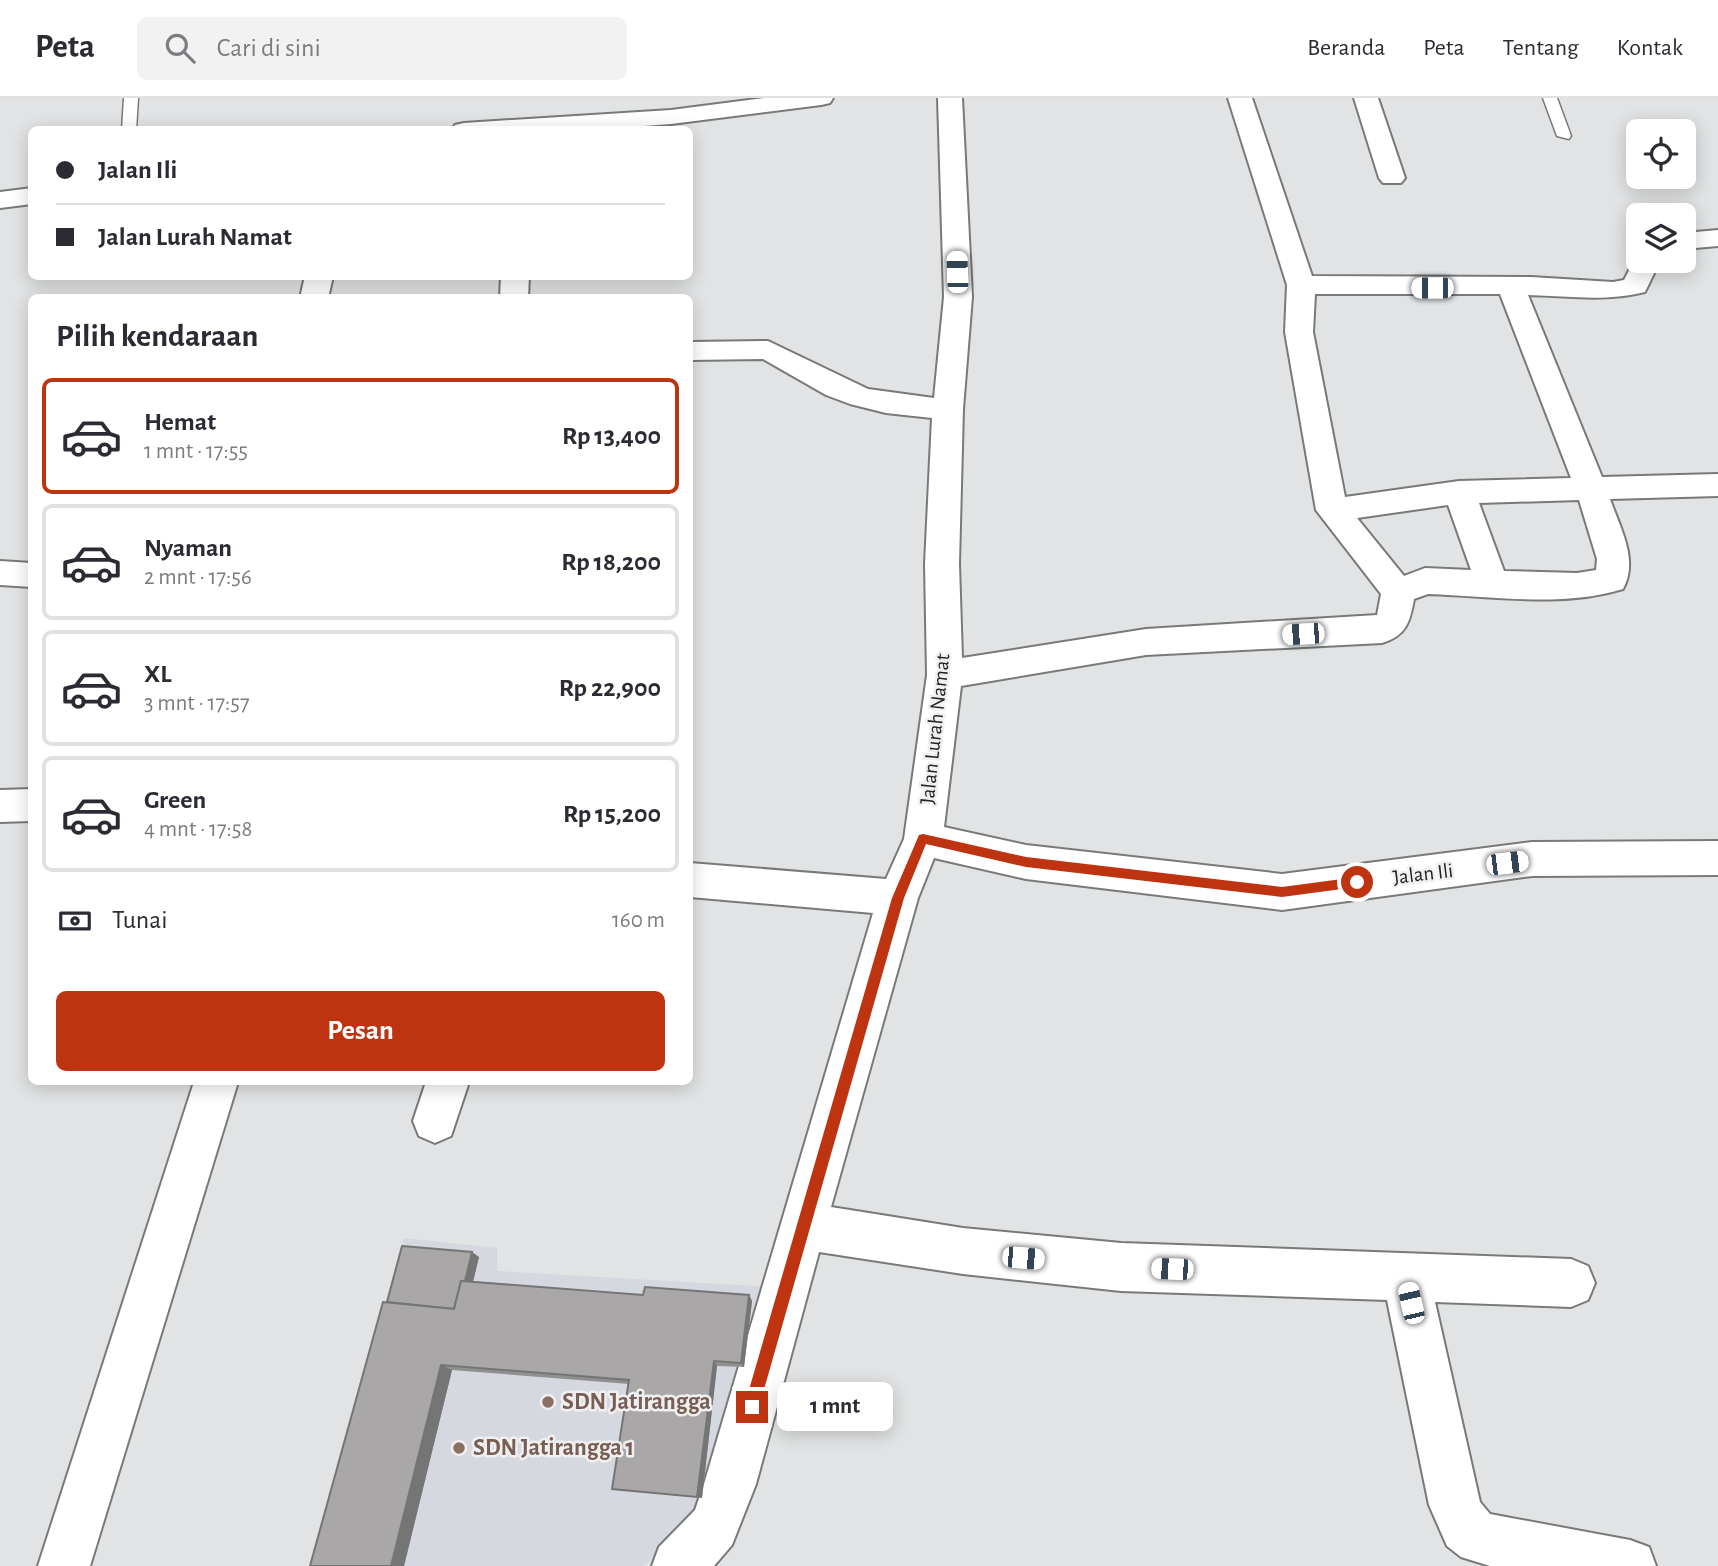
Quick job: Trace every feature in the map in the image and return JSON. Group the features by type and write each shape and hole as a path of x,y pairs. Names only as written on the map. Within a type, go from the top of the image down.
{"street":[{"path":"526,126 676,108 821,98"},
{"name":"Jalan Lurah Namat","path":"683,1565 714,1527 730,1484 898,898 923,839 945,675 942,564 948,410 958,297 950,98"},
{"path":"945,675 1146,642 1382,630 1393,621 1398,592 1332,510 1299,332 1301,285 1240,98"},
{"path":"1366,98 1392,178"},
{"path":"469,122 508,126"},
{"path":"0,201 28,198"},
{"path":"1696,240 1718,238"},
{"path":"1301,285 1614,291 1635,286 1641,273"},
{"path":"1398,592 1425,580 1577,586 1611,580 1614,559 1573,436 1511,287"},
{"path":"693,351 768,350 837,388 860,397 948,410"},
{"path":"1332,510 1459,492 1718,485"},
{"path":"1459,492 1492,583"},
{"path":"0,573 28,575"},
{"path":"0,806 28,805"},
{"name":"Jalan Ili","path":"923,839 1026,862 1282,892 1532,859 1718,858"},
{"path":"693,880 898,898"},
{"path":"64,1566 215,1085"},
{"path":"802,1226 1023,1258 1121,1266 1571,1283"},
{"path":"1406,1278 1455,1505 1465,1528 1480,1538 1630,1566"}],"lane":[{"path":"130,126 131,98"},
{"path":"1550,98 1564,136"}],"shaded area":[{"name":"SDN Jatirangga","path":"404,1238 497,1248 497,1271 772,1287 699,1518 676,1541 643,1566 317,1566"}],"building":[{"path":"402,1246 472,1252 454,1309 387,1302"},
{"path":"461,1281 643,1295 645,1287 749,1295 741,1363 714,1361 697,1497 612,1489 629,1380 441,1365 391,1566 310,1566 383,1302 454,1309"}],"place":[{"name":"SDN Jatirangga","path":"548,1402"},
{"name":"SDN Jatirangga 1","path":"459,1448"}],"route":[{"path":"752,1407 867,998 898,898 923,839 1026,862 1282,892 1357,882"}]}
